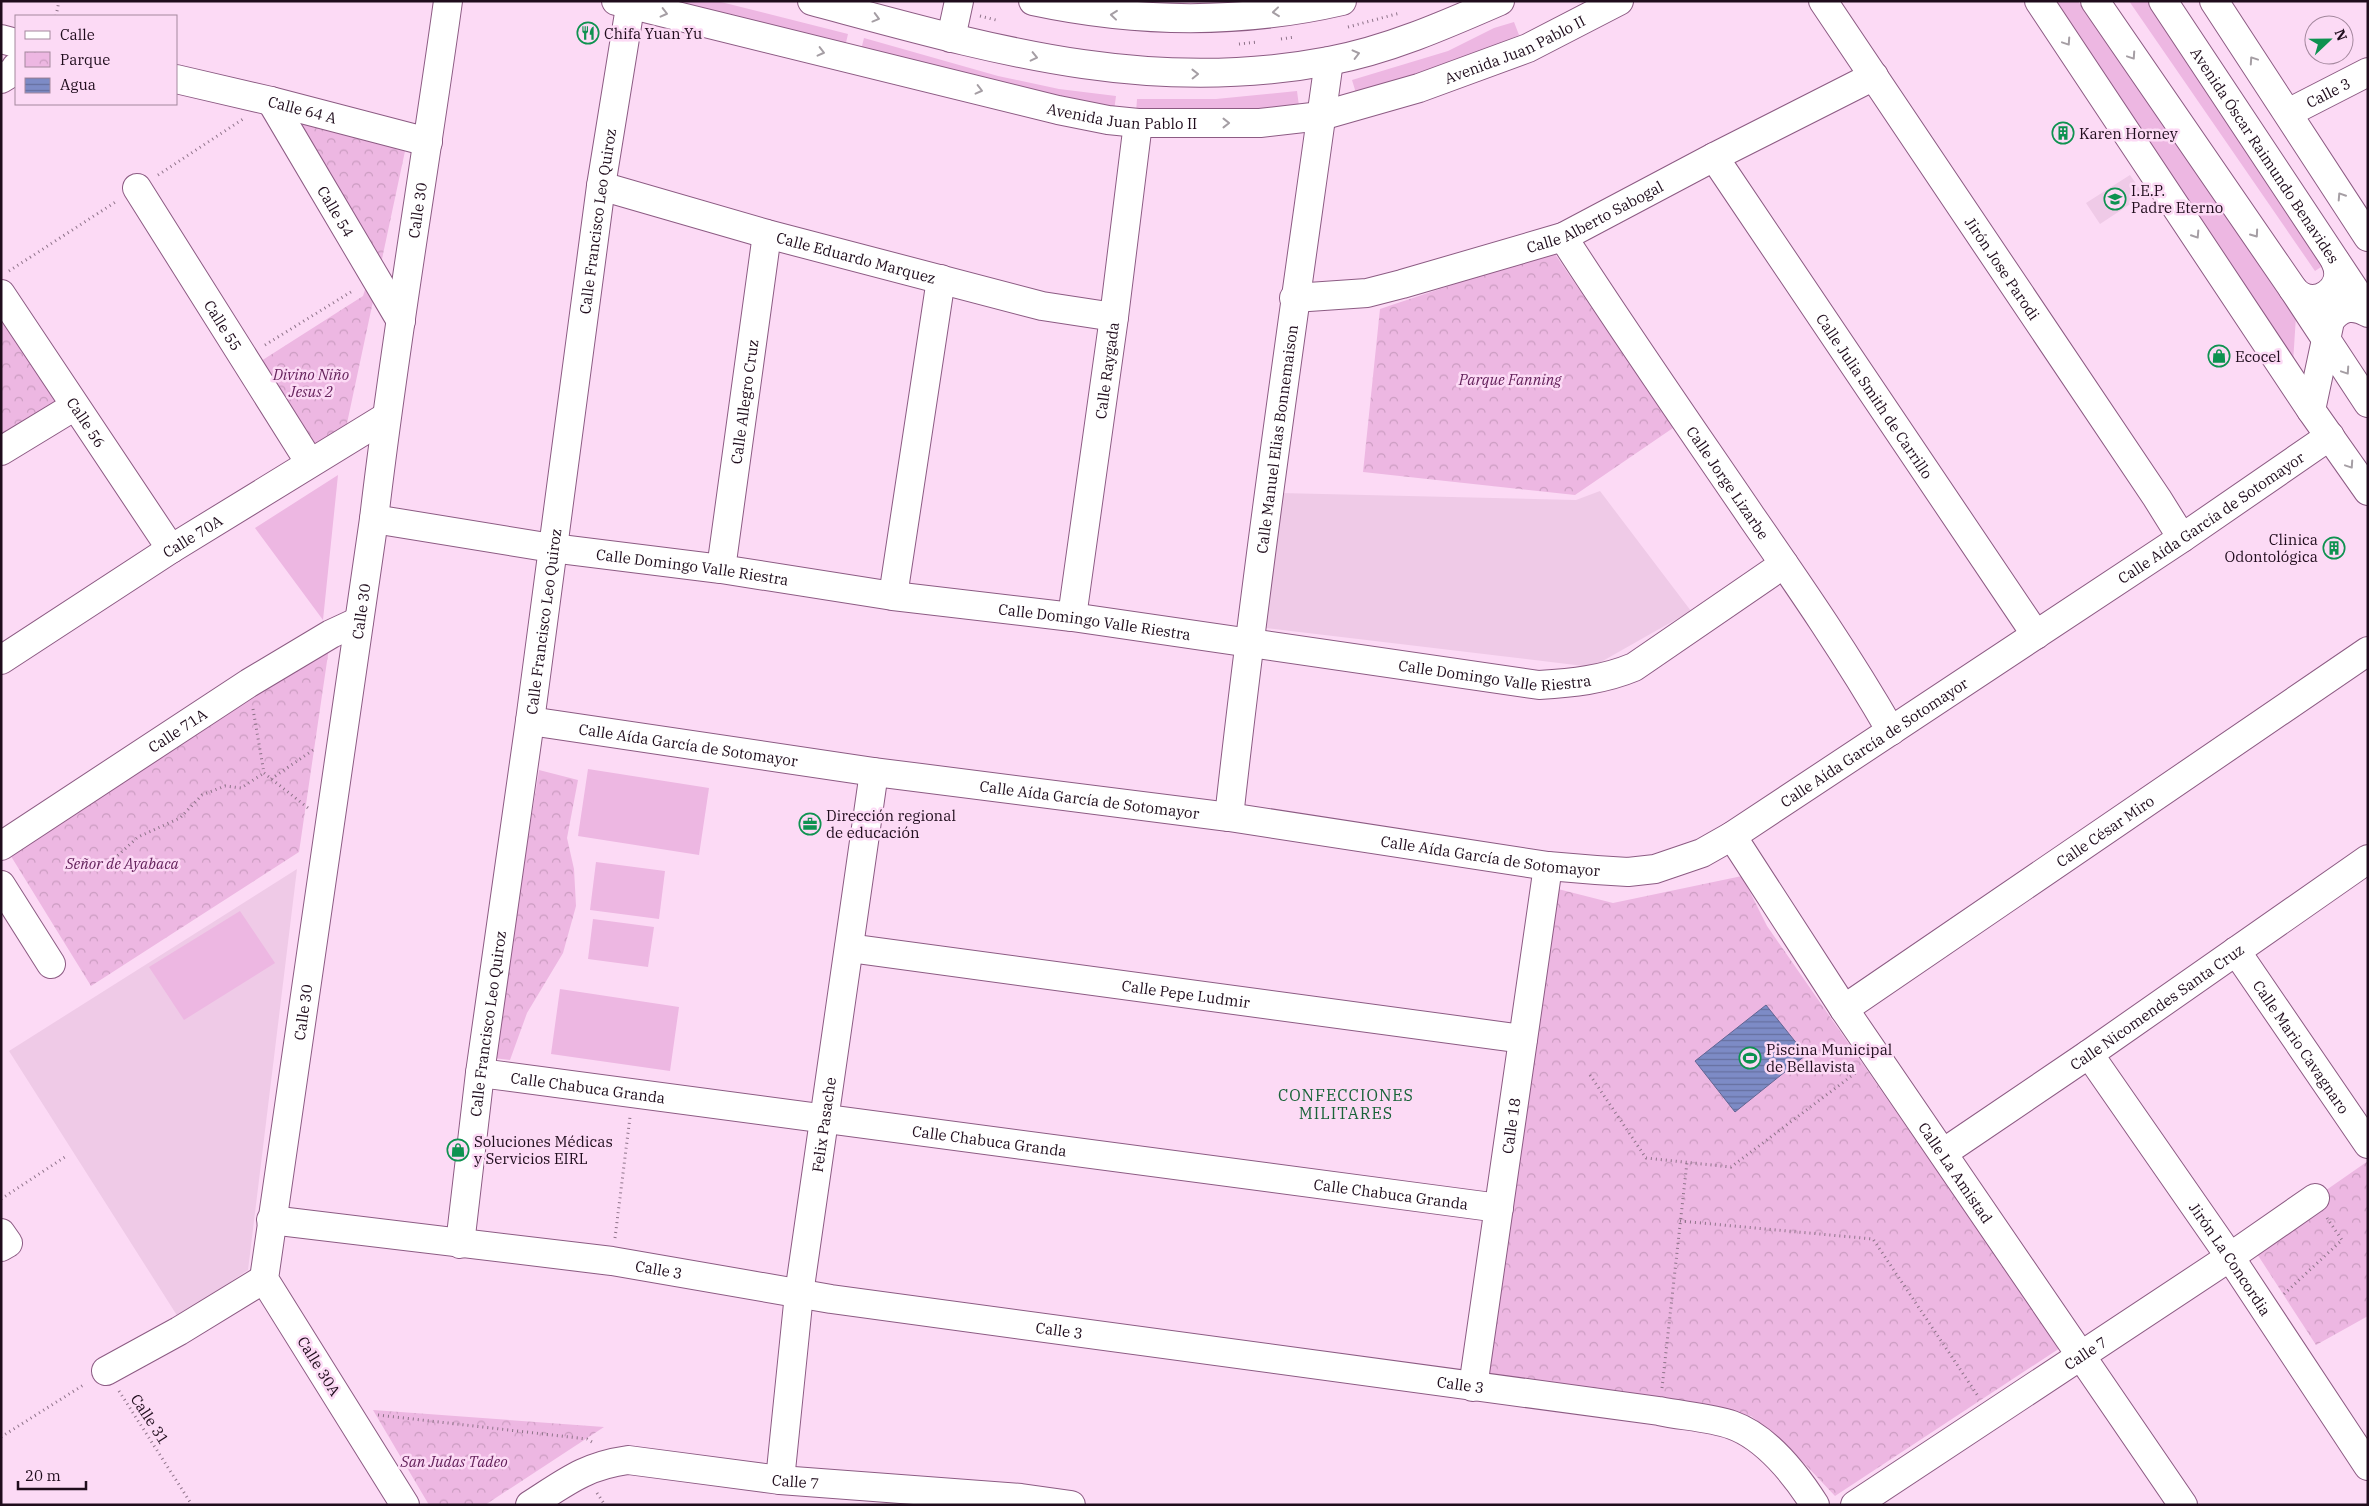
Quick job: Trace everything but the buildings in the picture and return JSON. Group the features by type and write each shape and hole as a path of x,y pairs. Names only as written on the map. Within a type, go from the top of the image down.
{"street":[{"name":"Calle 30","path":"271,1220 374,519 386,417 448,1"},
{"path":"812,1 951,38 1045,59 1104,68 1181,74 1245,72 1329,61 1361,53 1429,31 1500,1"},
{"path":"951,38 959,1"},
{"path":"1033,1 1083,12 1142,18 1203,19 1342,1"},
{"name":"Avenida Juan Pablo II","path":"626,3 1058,110 1138,124 1260,122 1321,116 1419,88 1528,48 1619,1"},
{"name":"Jirón Jose Parodi","path":"1823,1 2182,538"},
{"path":"2039,1 2311,410 2368,491"},
{"path":"2094,1 2293,289 2368,403"},
{"name":"Avenida Óscar Raimundo Benavides","path":"2163,1 2368,311"},
{"path":"2214,1 2368,237"},
{"name":"Calle Francisco Leo Quiroz","path":"460,1244 480,1073 530,721 626,3"},
{"path":"1,39 15,43"},
{"name":"Calle Manuel Elias Bonnemaison","path":"1229,817 1248,643 1294,298 1329,61"},
{"path":"1,80 15,69"},
{"name":"Calle 3","path":"2288,113 2368,72"},
{"name":"Calle Alberto Sabogal","path":"1294,298 1367,293 1563,237 1714,157 1874,76"},
{"name":"Calle 64 A","path":"178,79 272,101 428,142"},
{"name":"Calle 54","path":"272,101 401,321"},
{"name":"Calle Raygada","path":"1072,617 1114,317 1138,124"},
{"name":"Calle Julia Smith de Carrillo","path":"1714,157 2036,635"},
{"name":"Calle Eduardo Marquez","path":"601,186 767,234 1042,306 1114,317"},
{"name":"Calle 55","path":"137,188 310,463"},
{"name":"Calle Allegro Cruz","path":"721,569 767,234"},
{"name":"Calle Jorge Lizarbe","path":"1563,237 1612,313 1784,564 1868,692 1891,731"},
{"path":"2293,289 2300,296 2309,299 2318,299 2327,295 2334,288 2338,279 2335,261"},
{"path":"893,596 941,279"},
{"name":"Calle 56","path":"1,294 171,549"},
{"path":"2311,410 2330,321 2340,310 2354,307 2368,311"},
{"path":"1,451 75,406"},
{"name":"Calle 70A","path":"1,660 171,549 386,417"},
{"name":"Calle Aída García de Sotomayor","path":"530,721 874,772 1229,817 1548,866 1628,872 1655,869 1702,853 1732,836 2182,538 2330,436"},
{"name":"Calle Domingo Valle Riestra","path":"374,519 552,548 721,569 893,596 1072,617 1539,685 1574,683 1612,676 1634,667 1784,564"},
{"name":"Calle 71A","path":"1,846 249,683 331,634 359,621"},
{"name":"Calle César Miro","path":"1844,1010 2368,652"},
{"name":"Felix Pasache","path":"780,1480 799,1294 874,772"},
{"name":"Calle La Amistad","path":"1732,836 1844,1010 2080,1356 2175,1502"},
{"name":"Calle Nicomendes Santa Cruz","path":"1943,1153 2089,1054 2368,859"},
{"name":"Calle 18","path":"1473,1387 1548,866"},
{"path":"5,901 51,964"},
{"name":"Calle Pepe Ludmir","path":"849,948 1523,1039"},
{"name":"Calle Mario Cavagnaro","path":"2236,951 2368,1144"},
{"name":"Jirón La Concordia","path":"2089,1054 2230,1257 2368,1466"},
{"name":"Calle Chabuca Granda","path":"480,1073 1499,1208"},
{"name":"Calle 7","path":"1855,1505 2230,1257 2315,1198"},
{"path":"106,1371 179,1331 264,1279 271,1220"},
{"name":"Calle 3","path":"271,1220 612,1261 799,1294 1659,1411 1732,1425 1764,1445 1797,1477 1814,1505"},
{"name":"Calle 30A","path":"264,1279 405,1505"},
{"name":"Calle 7","path":"530,1505 583,1471 607,1463 628,1460 780,1480 1071,1505"}],"path":[{"path":"56,15 59,1"},
{"path":"245,357 376,277"},
{"path":"249,683 264,773 329,825"},
{"path":"271,779 343,729"},
{"path":"114,859 138,837 180,818 202,795 226,786 241,788 264,773"},
{"path":"1590,1075 1646,1158 1731,1167 1877,1058"},
{"path":"612,1261 633,1092"},
{"path":"1,1198 65,1157"},
{"path":"1659,1411 1686,1162"},
{"path":"2266,1311 2342,1240 2315,1198"},
{"path":"1680,1221 1873,1239 1990,1414"},
{"path":"1,1437 106,1371"},
{"name":"Calle 31","path":"106,1371 192,1505"},
{"path":"348,1412 587,1439 595,1443"}],"shaded area":[{"name":"I.E.P. Padre Eterno","path":"2130,175 2144,195 2100,224 2086,203"},
{"path":"1600,491 1691,611 1592,667 1266,628 1280,493 1576,500"},
{"path":"297,869 248,1270 178,1317 9,1051"}],"green space":[{"path":"655,1 717,1 848,34 844,51"},
{"path":"2056,1 2078,1 2296,316 2293,363"},
{"path":"2129,1 2147,1 2330,261 2315,271"},
{"path":"1514,22 1519,35 1454,64 1356,93 1352,80 1448,51 1494,28"},
{"path":"864,38 998,76 1059,89 1116,96 1114,111 860,54"},
{"path":"1297,91 1299,106 1219,113 1136,113 1137,99 1216,99"},
{"name":"Divino Niño Jesus 2","path":"284,120 408,137 343,442 303,453 250,368 363,296 371,271"},
{"name":"Parque Fanning","path":"1553,251 1673,428 1575,495 1363,472 1380,309"},
{"path":"1,295 75,406 1,451"},
{"path":"338,475 323,620 255,528"},
{"name":"Señor de Ayabaca","path":"331,634 299,852 91,986 1,840"},
{"path":"588,769 709,788 699,855 578,836"},
{"path":"539,770 578,780 567,838 574,869 576,906 563,953 527,1013 510,1060 493,1058"},
{"path":"596,862 665,871 659,919 590,910"},
{"path":"1742,876 1767,926 2060,1348 1835,1496 1785,1443 1751,1416 1485,1378 1558,889 1613,903"},
{"path":"240,911 275,963 184,1020 149,967"},
{"path":"593,919 654,927 648,967 588,959"},
{"path":"560,989 679,1007 670,1071 551,1054"},
{"path":"2368,1161 2368,1316 2316,1345 2250,1243"},
{"name":"San Judas Tadeo","path":"373,1410 604,1427 485,1505 429,1505"}],"water":[{"name":"Piscina Municipal de Bellavista","path":"1766,1005 1806,1055 1735,1112 1695,1061"}],"place":[{"name":"Chifa Yuan Yu","path":"588,33"},
{"name":"Karen Horney","path":"2063,133"},
{"name":"I.E.P. Padre Eterno","path":"2115,199"},
{"name":"Ecocel","path":"2219,356"},
{"name":"Clinica Odontológica","path":"2334,548"},
{"name":"Dirección regional de educación","path":"810,824"},
{"name":"Piscina Municipal de Bellavista","path":"1750,1058"},
{"name":"Soluciones Médicas y Servicios EIRL","path":"458,1150"}],"district":[{"name":"CONFECCIONES MILITARES","path":"1346,1104"}]}
